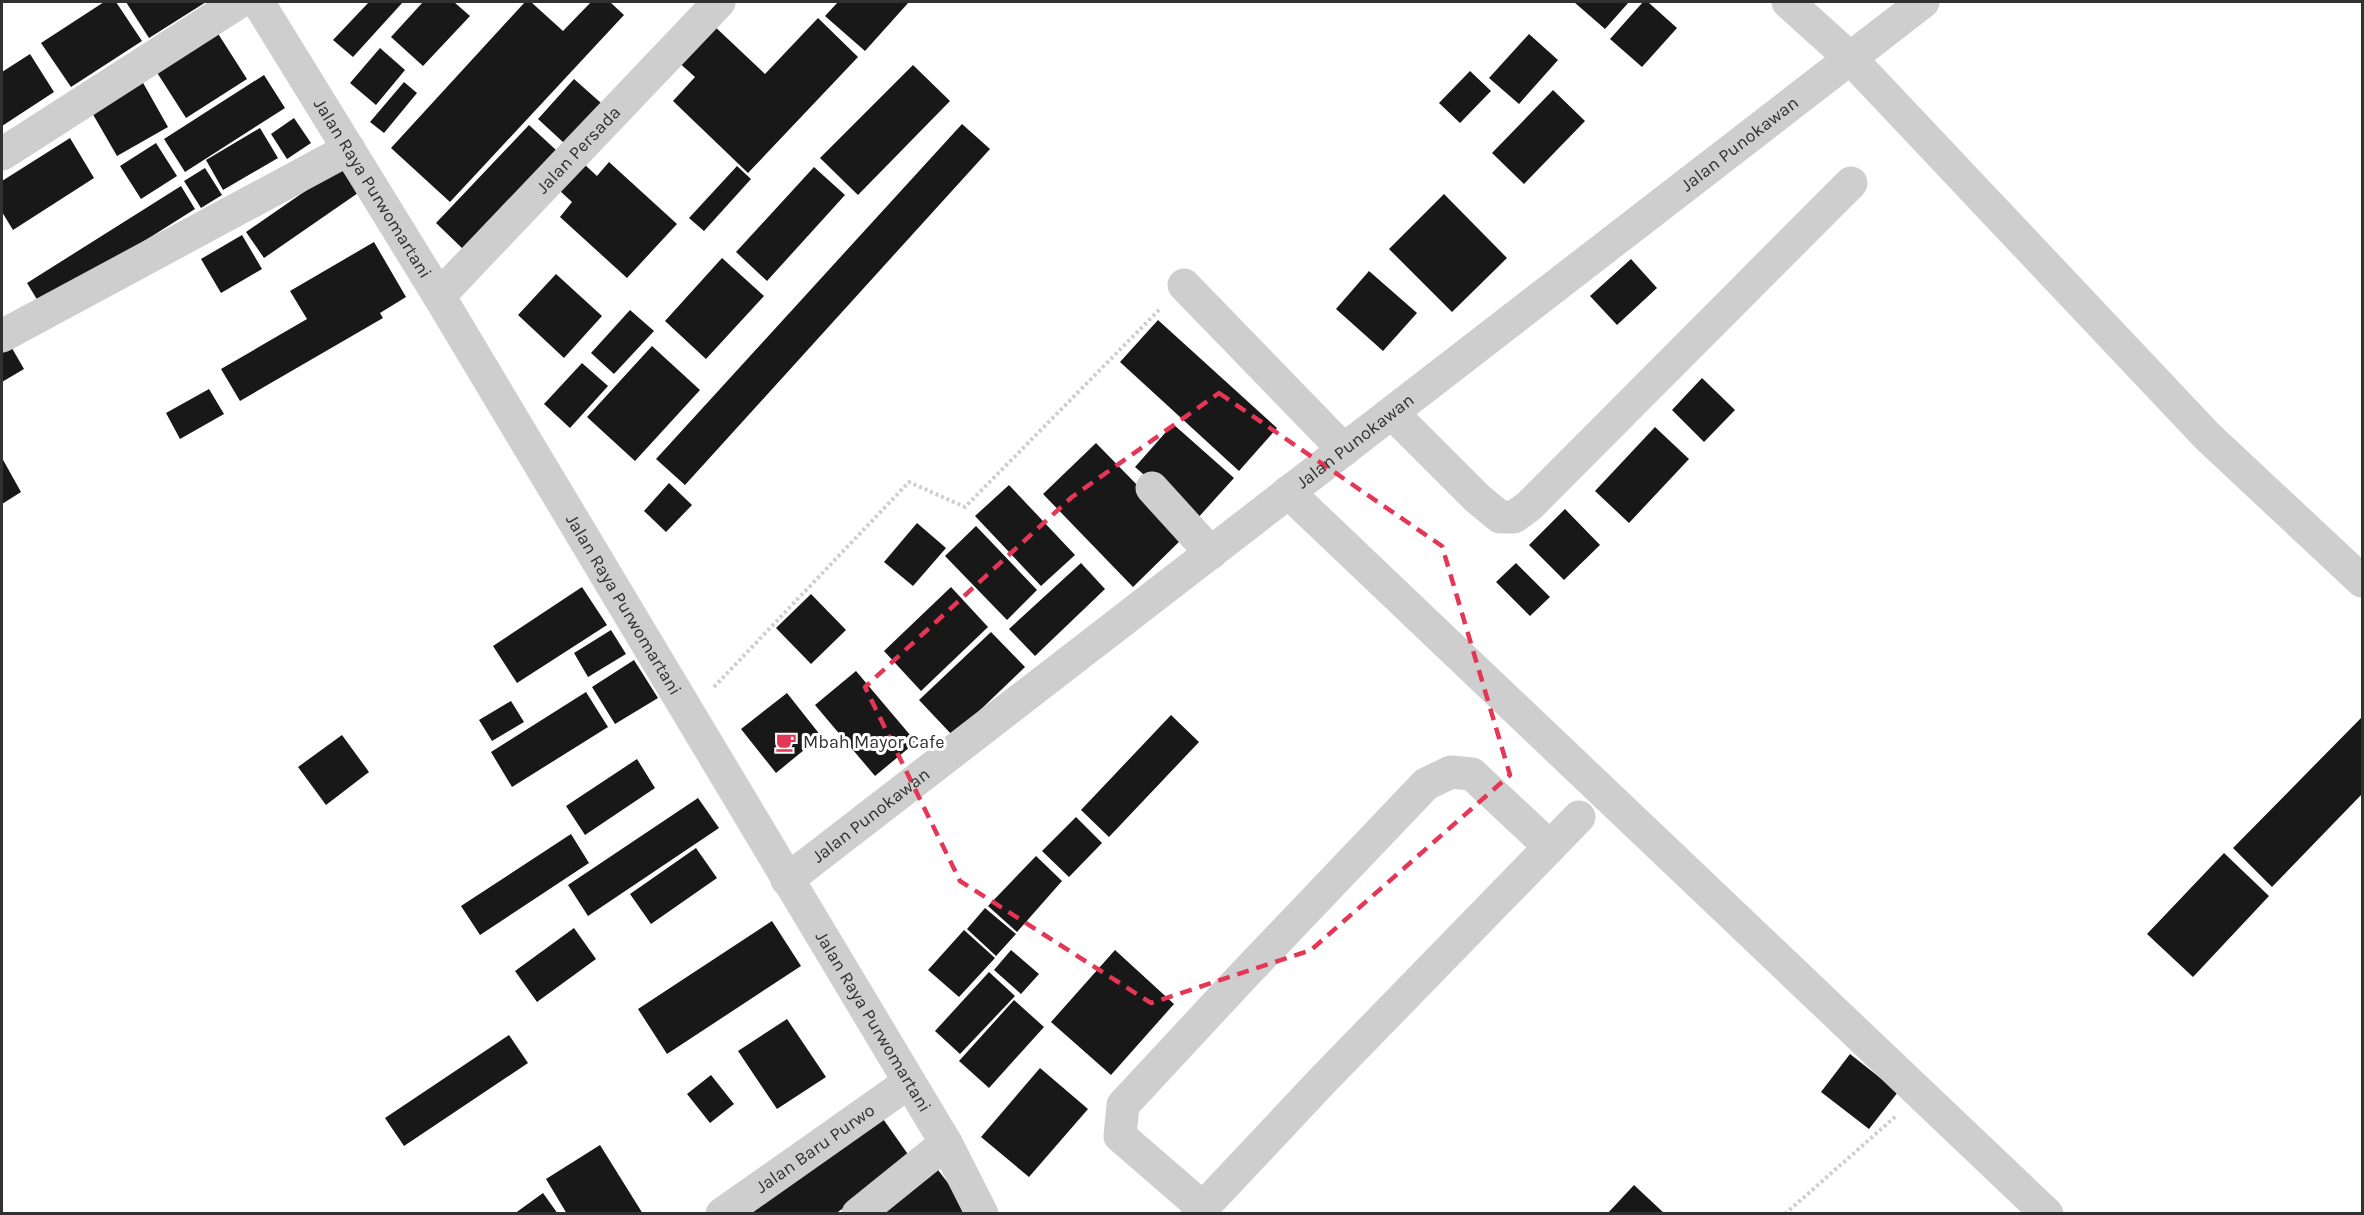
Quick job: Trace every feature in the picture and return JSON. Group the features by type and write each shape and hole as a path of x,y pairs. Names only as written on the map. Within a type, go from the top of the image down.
{"street":[{"path":"2,154 239,2"},
{"name":"Jalan Raya Purwomartani","path":"258,2 439,296 946,1143 982,1214"},
{"name":"Jalan Persada","path":"439,296 719,2"},
{"path":"1788,2 1850,58 2207,436 2362,581"},
{"name":"Jalan Punokawan","path":"788,880 1923,2"},
{"path":"2,336 349,149"},
{"path":"1392,413 1476,498 1500,517 1514,517 1529,506 1851,183"},
{"path":"1184,285 1344,450"},
{"path":"1152,488 1211,553"},
{"path":"1288,492 2047,1214"},
{"path":"1550,848 1472,774 1451,772 1426,784 1240,978 1123,1105 1120,1136 1200,1210 1550,848 1579,817"},
{"name":"Jalan Baru Purwo","path":"722,1214 908,1083"},
{"path":"858,1214 946,1143"}],"path":[{"path":"740,660 909,482 965,507 1184,285"},
{"path":"1785,1214 1922,1094"}],"highlighted area":[{"path":"1219,393 1442,546 1510,775 1311,950 1151,1003 960,881 865,687 1072,497"}],"building":[{"path":"104,2 116,2 142,41 71,87 41,43"},
{"path":"126,2 206,2 149,38"},
{"path":"369,2 403,2 353,57 333,40"},
{"path":"423,2 454,2 470,16 423,66 391,37"},
{"path":"525,2 531,2 563,31 591,2 610,2 624,15 450,202 391,148"},
{"path":"838,2 909,2 865,51 825,16"},
{"path":"1574,2 1629,2 1605,29"},
{"path":"1643,2 1648,2 1677,28 1642,67 1610,39"},
{"path":"818,18 858,57 748,173 673,101 695,77 676,60 711,23 765,74"},
{"path":"217,32 247,79 186,118 156,71"},
{"path":"1529,34 1558,60 1519,104 1489,78"},
{"path":"380,48 405,70 376,105 350,83"},
{"path":"30,54 54,92 2,126 2,72"},
{"path":"913,65 950,101 858,195 820,158"},
{"path":"1470,71 1491,91 1460,123 1439,103"},
{"path":"264,75 285,108 185,172 164,139"},
{"path":"574,79 601,103 564,143 538,119"},
{"path":"142,81 168,127 117,156 91,111"},
{"path":"404,82 417,93 384,133 370,122"},
{"path":"1553,90 1585,121 1524,184 1492,153"},
{"path":"294,118 311,143 287,159 271,134"},
{"path":"962,124 990,149 685,485 656,459"},
{"path":"529,125 556,150 463,249 436,223"},
{"path":"260,128 278,158 223,190 206,160"},
{"path":"70,138 94,178 13,230 2,212 2,181"},
{"path":"156,143 177,176 141,199 120,166"},
{"path":"609,162 677,224 627,278 560,217 572,202 560,191 584,164 597,176"},
{"path":"737,166 751,179 704,231 689,218"},
{"path":"340,167 358,193 264,258 246,232"},
{"path":"814,167 845,195 767,281 736,252"},
{"path":"205,168 222,195 201,208 184,181"},
{"path":"181,186 195,209 41,306 27,283"},
{"path":"1444,194 1507,258 1452,312 1389,249"},
{"path":"242,235 262,269 221,293 201,259"},
{"path":"374,242 406,297 380,313 383,318 240,401 221,369 307,319 290,291"},
{"path":"722,258 764,296 706,359 665,321"},
{"path":"1631,259 1657,288 1617,325 1590,296"},
{"path":"1369,271 1417,313 1383,351 1336,309"},
{"path":"556,274 602,316 564,358 518,315"},
{"path":"630,310 654,331 614,374 591,353"},
{"path":"1158,320 1277,428 1239,471 1120,362"},
{"path":"5,336 24,369 2,382 2,338"},
{"path":"652,346 700,390 635,461 587,417"},
{"path":"582,363 608,386 570,428 544,404"},
{"path":"1702,378 1735,410 1704,442 1672,410"},
{"path":"209,389 224,414 180,439 166,413"},
{"path":"1173,424 1234,478 1196,520 1135,467"},
{"path":"1655,427 1689,459 1629,523 1595,491"},
{"path":"1096,443 1186,535 1133,587 1043,494"},
{"path":"2,458 21,492 2,504"},
{"path":"669,483 692,505 666,532 644,511"},
{"path":"1009,485 1075,555 1041,586 975,516"},
{"path":"1565,509 1600,545 1564,580 1529,545"},
{"path":"917,523 946,548 913,586 884,562"},
{"path":"976,526 1037,590 1007,620 945,556"},
{"path":"1081,563 1105,589 1035,656 1009,629"},
{"path":"1516,563 1550,597 1530,616 1496,582"},
{"path":"582,587 607,625 517,683 493,646"},
{"path":"951,587 988,627 921,691 884,651"},
{"path":"811,594 846,630 811,664 776,628"},
{"path":"611,630 626,654 588,677 574,653"},
{"path":"991,632 1025,667 953,736 919,700"},
{"path":"634,660 658,698 615,724 592,687"},
{"path":"856,671 916,742 875,776 815,705"},
{"path":"586,692 608,727 512,787 491,752"},
{"path":"787,693 821,736 776,773 741,729"},
{"path":"511,701 524,722 492,741 479,720"},
{"path":"1171,715 1199,742 1109,837 1081,810"},
{"path":"2362,717 2362,794 2272,887 2233,848"},
{"path":"342,735 369,772 326,805 298,767"},
{"path":"637,759 655,788 585,835 566,806"},
{"path":"698,798 719,828 588,916 568,885"},
{"path":"1076,817 1102,843 1069,877 1042,851"},
{"path":"571,834 589,863 480,935 461,906"},
{"path":"696,848 717,878 651,924 630,894"},
{"path":"2224,853 2269,896 2193,977 2147,934"},
{"path":"1036,856 1062,881 1017,932 988,906"},
{"path":"985,908 1016,934 996,956 967,929"},
{"path":"772,921 801,966 667,1054 638,1009"},
{"path":"574,928 596,959 537,1002 515,971"},
{"path":"964,930 995,958 959,997 928,970"},
{"path":"1011,950 1039,974 1021,994 994,970"},
{"path":"1115,950 1174,1004 1111,1075 1051,1022"},
{"path":"989,972 1015,996 960,1054 935,1031"},
{"path":"1014,1000 1044,1027 989,1088 959,1061"},
{"path":"787,1019 826,1077 777,1109 738,1051"},
{"path":"509,1035 528,1063 404,1146 385,1118"},
{"path":"1850,1054 1898,1092 1869,1129 1821,1092"},
{"path":"1040,1068 1088,1109 1029,1177 981,1137"},
{"path":"711,1075 734,1104 710,1123 687,1094"},
{"path":"881,1116 912,1160 835,1214 740,1214"},
{"path":"600,1145 643,1214 567,1214 546,1179"},
{"path":"935,1166 967,1208 959,1214 872,1214"},
{"path":"1634,1185 1665,1214 1607,1214"},
{"path":"543,1193 558,1214 514,1214"}],"place":[{"name":"Mbah Mayor Cafe","path":"786,742"}]}
